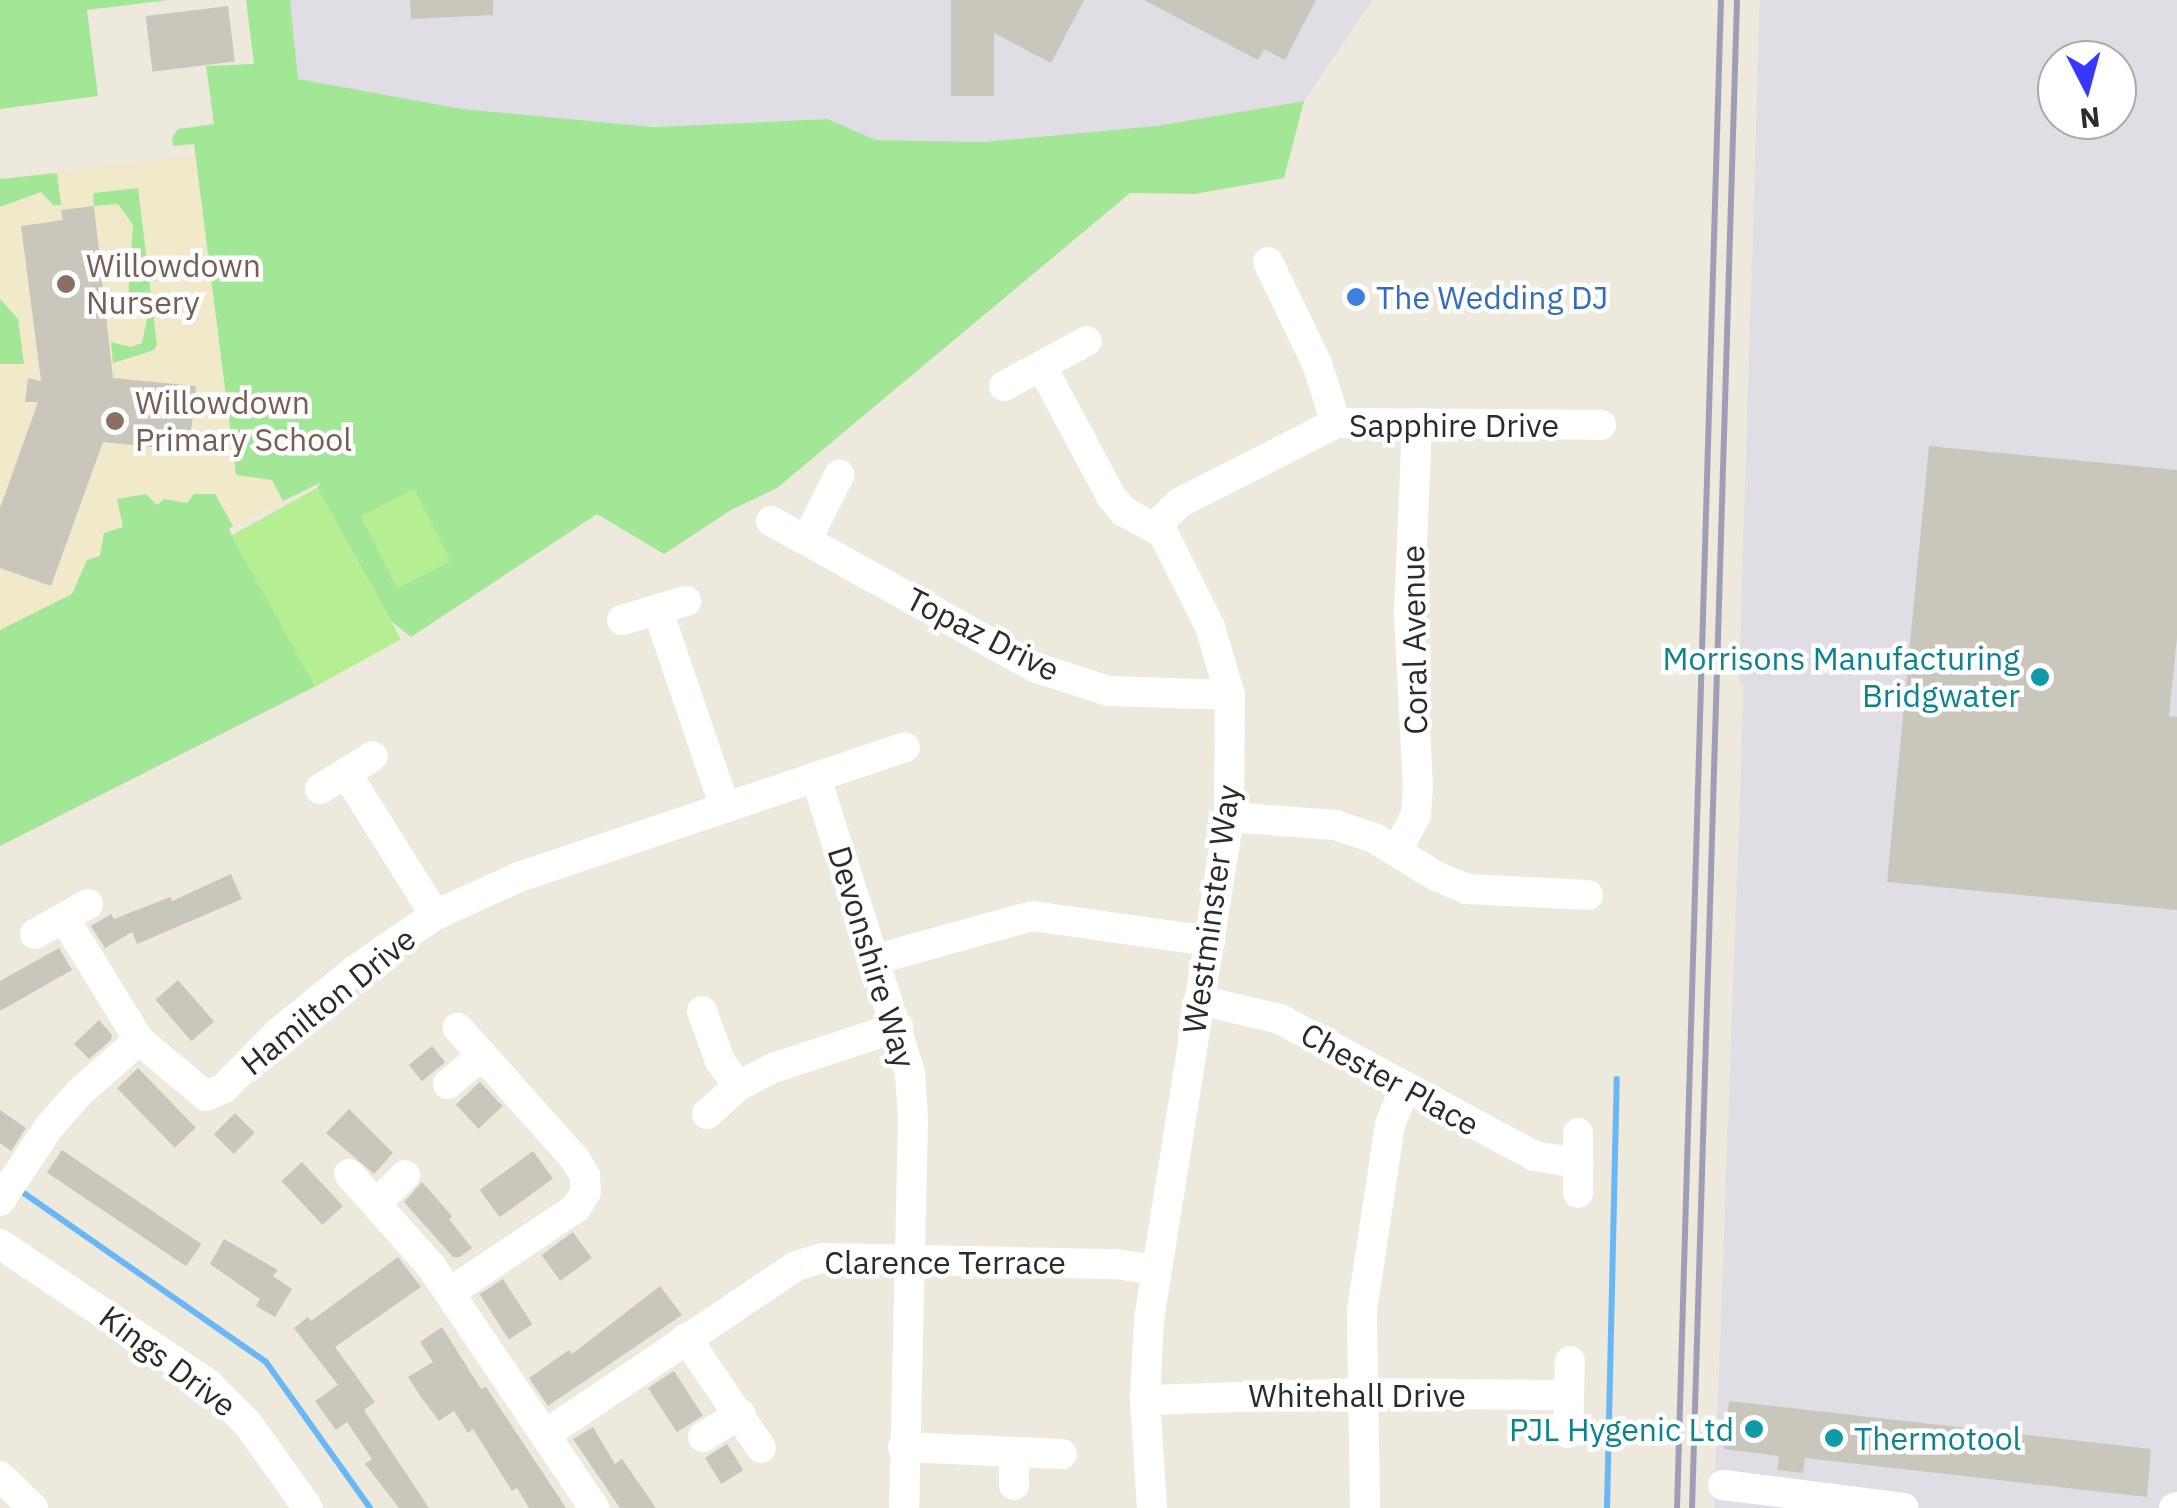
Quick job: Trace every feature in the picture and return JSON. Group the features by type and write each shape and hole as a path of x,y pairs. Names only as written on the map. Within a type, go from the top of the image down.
{"street":[{"path":"1268,262 1317,364 1336,423"},
{"path":"1004,386 1087,341"},
{"path":"1042,366 1111,496 1123,511 1156,526"},
{"name":"Sapphire Drive","path":"1156,526 1179,502 1336,423 1601,425"},
{"name":"Coral Avenue","path":"1397,851 1416,816 1418,787 1409,614 1417,423"},
{"path":"808,539 839,475"},
{"name":"Topaz Drive","path":"772,521 1034,667 1108,691 1230,695"},
{"name":"Westminster Way","path":"1152,1508 1146,1400 1149,1320 1229,817 1230,695 1210,627 1156,526"},
{"path":"622,620 672,606 724,808"},
{"name":"Hamilton Drive","path":"140,1040 193,1090 206,1096 224,1088 278,1034 354,971 435,915 520,877 905,747"},
{"path":"373,756 333,781 435,915"},
{"name":"Devonshire Way","path":"816,778 877,959 910,1073 913,1119 904,1508"},
{"path":"1229,817 1335,826 1374,838 1436,876 1466,889 1588,895"},
{"path":"7,1191 49,1127 79,1093 140,1040 76,911 35,934"},
{"path":"877,959 1032,916 1210,941"},
{"name":"Chester Place","path":"1199,1000 1280,1019 1534,1156 1578,1163"},
{"path":"702,1011 720,1060 738,1086"},
{"path":"450,1293 576,1208 586,1192 585,1176 575,1159 480,1058 458,1028"},
{"path":"708,1114 738,1086 774,1068 898,1028"},
{"path":"448,1084 480,1058"},
{"path":"1364,1508 1362,1310 1390,1125 1404,1089"},
{"path":"349,1174 378,1202 450,1293 594,1508"},
{"path":"378,1202 405,1175"},
{"name":"Kings Drive","path":"0,1244 208,1384 248,1424 308,1508"},
{"name":"Clarence Terrace","path":"546,1434 796,1266 844,1255 1115,1264 1156,1270"},
{"path":"686,1338 762,1448"},
{"path":"1568,1433 1570,1361"},
{"name":"Whitehall Drive","path":"1146,1400 1362,1394 1569,1395"},
{"path":"702,1437 740,1414"},
{"path":"903,1447 1062,1454"},
{"path":"1014,1453 1014,1484"},
{"path":"0,1476 33,1508"},
{"path":"1723,1486 1904,1508"}],"shaded area":[{"path":"275,0 1372,0 1304,101 1156,126 984,142 874,140 828,119 289,142"},
{"path":"1760,0 2177,0 2177,1508 1714,1508 1744,685 1739,681"},
{"name":"Willowdown Primary School","path":"196,155 234,453 321,482 0,646 0,179"}],"green space":[{"path":"0,0 169,0 87,10 98,96 0,109"},
{"path":"246,0 290,0 298,79 462,109 652,127 828,119 875,140 984,142 1156,126 1304,101 1284,178 1195,194 1130,193 777,488 731,510 664,554 597,514 411,637 391,621 317,488 320,483 283,501 272,480 236,475 194,144 173,146 172,138 178,129 214,124 206,66 254,64"},
{"path":"57,173 61,205 53,205 41,192 0,207 0,179"},
{"path":"138,188 157,345 154,350 113,363 111,342 131,347 142,343 147,319 128,301 133,225 118,204 94,206 93,197 94,193"},
{"path":"0,299 18,319 24,364 0,364"},
{"path":"317,488 401,639 315,687 231,536"},
{"path":"414,489 451,561 397,588 361,516"},
{"path":"146,494 157,505 164,499 187,503 194,494 215,494 233,526 229,529 232,536 316,686 0,846 0,630 72,594 87,560 100,556 104,533 123,527 117,499"}],"building":[{"path":"410,0 493,0 493,15 411,19"},
{"path":"951,0 1084,0 1051,63 994,33 994,96 951,96"},
{"path":"1144,0 1316,0 1285,60 1264,49 1258,60"},
{"path":"228,6 235,62 152,72 146,16"},
{"path":"94,206 113,378 196,386 189,451 103,442 51,586 0,568 0,508 38,402 25,402 28,378 41,381 21,226 63,220 61,210"},
{"name":"Morrisons Manufacturing Bridgwater","path":"1929,446 2177,470 2177,637 2169,716 2177,717 2177,910 1887,882"},
{"path":"231,874 242,899 137,944 132,932 105,948 91,926 111,914 114,919 170,897 172,901"},
{"path":"59,948 72,970 0,1011 0,981"},
{"path":"178,980 214,1022 191,1041 155,1000"},
{"path":"99,1020 112,1035 111,1040 89,1059 74,1044"},
{"path":"432,1046 445,1062 422,1081 409,1065"},
{"path":"138,1068 196,1128 175,1148 117,1088"},
{"path":"480,1082 503,1106 478,1129 456,1105"},
{"path":"349,1109 393,1153 374,1174 326,1133"},
{"path":"0,1110 26,1128 11,1151 0,1143"},
{"path":"235,1113 255,1133 234,1154 214,1134"},
{"path":"62,1150 201,1244 186,1266 47,1172"},
{"path":"533,1151 553,1179 500,1217 480,1190"},
{"path":"302,1162 343,1206 322,1225 282,1181"},
{"path":"422,1182 452,1216 449,1219 472,1248 460,1257 453,1257 404,1202"},
{"path":"573,1232 592,1258 560,1281 541,1255"},
{"path":"224,1239 278,1270 273,1276 292,1289 275,1317 256,1306 260,1299 210,1264"},
{"path":"398,1257 421,1287 335,1347 375,1402 364,1410 429,1508 399,1508 365,1464 372,1459 347,1422 336,1430 315,1401 338,1385 294,1328 308,1317 311,1321"},
{"path":"503,1279 532,1324 509,1340 480,1294"},
{"path":"660,1286 682,1315 548,1406 529,1378 569,1350 572,1354"},
{"path":"442,1327 566,1508 529,1508 517,1488 512,1491 473,1429 468,1433 454,1411 439,1421 421,1397 408,1377 433,1362 420,1342"},
{"path":"674,1371 703,1415 677,1432 648,1388"},
{"path":"1729,1401 2151,1449 2147,1497 1805,1458 1803,1473 1777,1470 1779,1456 1724,1449"},
{"path":"593,1427 615,1464 622,1459 656,1508 620,1508 573,1439"},
{"path":"727,1444 743,1470 721,1484 705,1458"}],"waterway":[{"path":"1607,1508 1617,1079"},
{"path":"18,1189 266,1362 370,1508"}],"railway":[{"path":"1677,1508 1721,0"},
{"path":"1692,1508 1737,0"}],"place":[{"name":"Willowdown Nursery","path":"66,284"},
{"name":"The Wedding DJ","path":"1356,297"},
{"name":"Willowdown Primary School","path":"115,421"},
{"name":"Morrisons Manufacturing Bridgwater","path":"2040,677"},
{"name":"PJL Hygenic Ltd","path":"1754,1429"},
{"name":"Thermotool","path":"1834,1438"}]}
